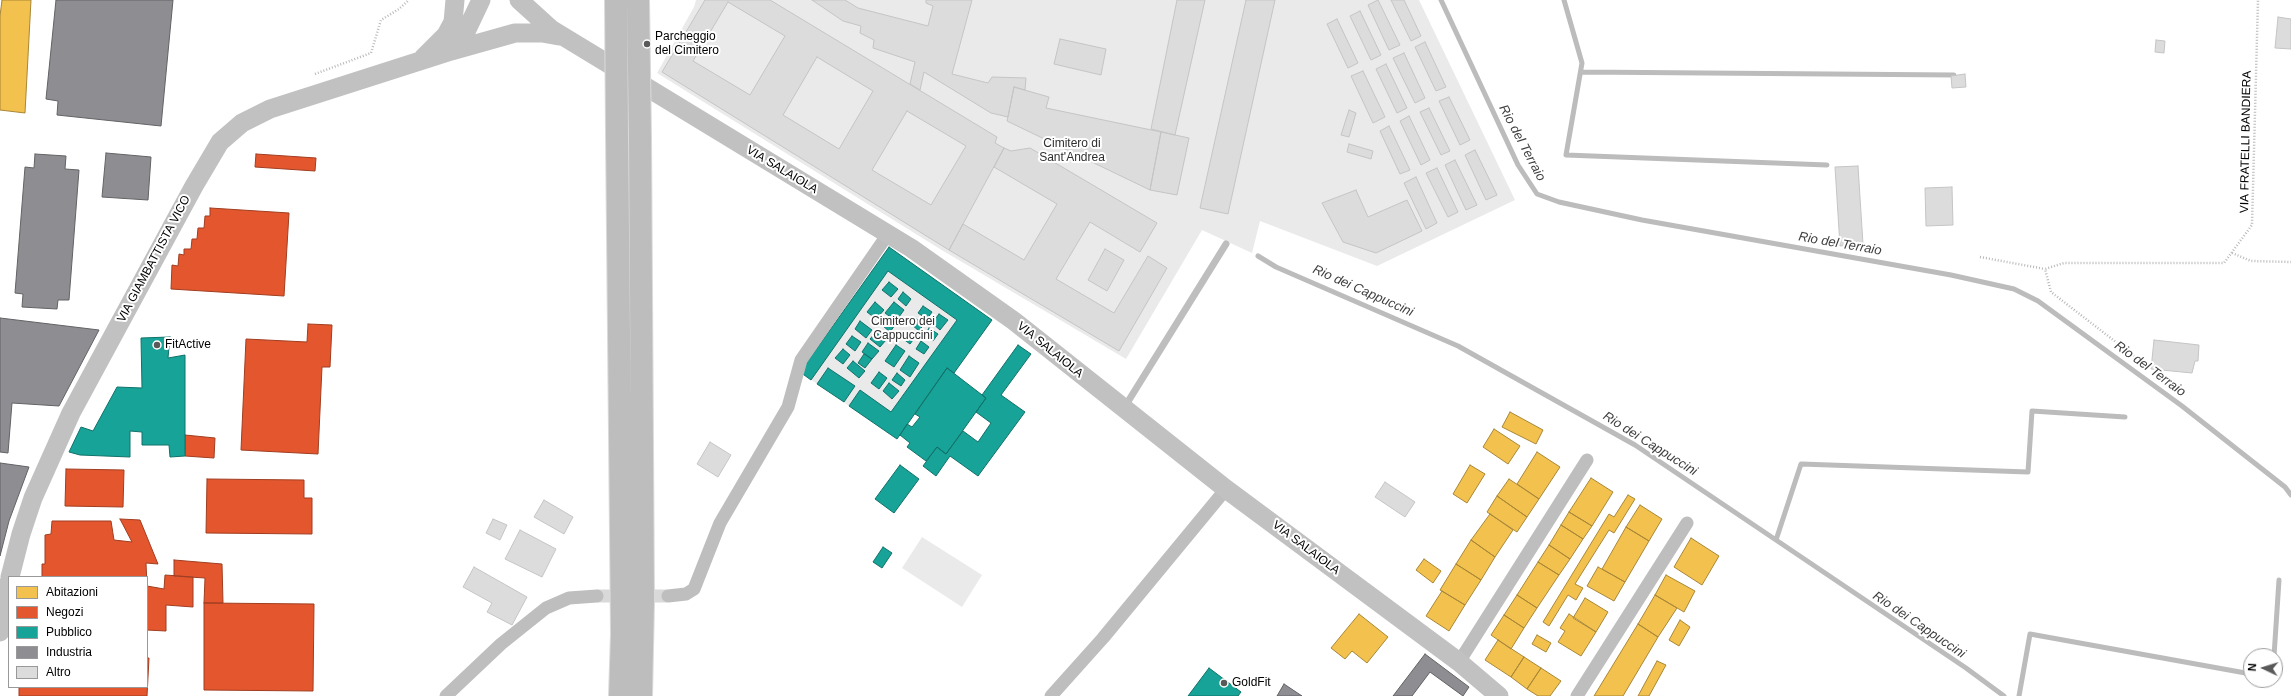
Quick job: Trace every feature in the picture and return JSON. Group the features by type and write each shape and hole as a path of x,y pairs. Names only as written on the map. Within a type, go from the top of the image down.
{"highway":[{"path":"616,0 622,594 620,696"},
{"path":"638,0 643,600 641,696"}],"street":[{"name":"VIA GIAMBATTISTA VICO","path":"419,61 446,35 453,22 455,0"},
{"name":"VIA GIAMBATTISTA VICO","path":"10,576 21,534 33,498 71,412 197,180 220,142 242,122 270,109 448,52 463,38 481,0"},
{"name":"VIA SALAIOLA","path":"519,0 551,29 888,234 1014,321 1226,489 1459,662 1499,696"},
{"name":"VIA SALAIOLA","path":"539,0 569,40"},
{"path":"448,52 515,33 536,33 569,40"},
{"path":"668,596 686,594 694,589 720,523 788,407 801,360 888,234"},
{"path":"1459,662 1587,460"},
{"path":"1051,696 1103,638 1226,489"},
{"path":"1577,696 1686,522"},
{"path":"0,632 8,588"},
{"path":"446,696 500,644 546,608 569,598 597,596"}],"lane":[{"path":"1124,409 1226,244"}],"path":[{"path":"314,75 371,53 381,20 399,9 409,0"},
{"name":"VIA FRATELLI BANDIERA","path":"1980,257 2045,269 2064,263 2224,264 2252,225 2258,0"},
{"path":"2232,253 2251,261 2291,262"},
{"path":"2045,269 2051,292 2134,356"}],"green space":[{"name":"Cimitero di Sant'Andrea","path":"696,0 1419,0 1515,200 1377,266 1260,221 1252,253 1202,230 1126,359 940,249 657,73 694,7"},
{"name":"Cimitero dei Cappuccini","path":"889,247 992,320 954,373 947,368 897,439 800,372"},
{"path":"922,537 982,575 962,607 902,568"}],"building: Abitazioni":[{"path":"2,0 31,0 25,113 0,110 0,16"},
{"path":"1510,412 1543,430 1536,444 1502,427"},
{"path":"1494,429 1520,446 1508,464 1483,447"},
{"path":"1537,452 1560,467 1539,499 1517,484"},
{"path":"1470,465 1485,474 1467,503 1453,494"},
{"path":"1591,478 1613,492 1592,526 1569,512"},
{"path":"1509,479 1539,499 1527,517 1497,496"},
{"path":"1628,495 1635,499 1614,533 1609,530 1575,584 1583,588 1576,600 1568,595 1549,626 1543,622 1609,514 1614,517"},
{"path":"1497,496 1527,517 1517,532 1487,512"},
{"path":"1640,505 1662,519 1649,541 1626,527"},
{"path":"1569,512 1592,526 1583,539 1561,525"},
{"path":"1490,514 1513,530 1495,557 1471,540"},
{"path":"1561,525 1583,539 1570,559 1549,545"},
{"path":"1626,527 1649,541 1625,582 1602,569"},
{"path":"1691,538 1719,556 1702,585 1674,567"},
{"path":"1471,540 1495,557 1481,580 1456,564"},
{"path":"1549,545 1570,559 1559,575 1538,562"},
{"path":"1424,559 1441,571 1433,583 1416,570"},
{"path":"1538,562 1559,575 1537,608 1517,595"},
{"path":"1456,564 1481,580 1465,605 1440,590"},
{"path":"1598,567 1625,582 1614,601 1587,586"},
{"path":"1666,575 1695,591 1684,612 1655,595"},
{"path":"1442,591 1465,605 1449,631 1426,616"},
{"path":"1517,595 1537,608 1524,628 1504,615"},
{"path":"1655,595 1677,608 1658,637 1638,624"},
{"path":"1585,598 1608,612 1596,632 1573,618"},
{"path":"1359,614 1388,637 1367,663 1352,651 1345,659 1331,648"},
{"path":"1569,614 1596,632 1581,656 1558,642 1565,631 1560,628"},
{"path":"1504,615 1524,628 1511,649 1491,635"},
{"path":"1680,620 1690,627 1679,646 1669,640"},
{"path":"1638,624 1658,637 1623,696 1594,696"},
{"path":"1537,635 1551,643 1546,652 1532,644"},
{"path":"1498,640 1524,657 1511,677 1485,660"},
{"path":"1524,657 1541,668 1527,689 1511,677"},
{"path":"1657,661 1666,665 1649,696 1638,696"},
{"path":"1541,668 1561,681 1550,696 1538,696 1527,689"}],"building: Negozi":[{"path":"256,154 316,158 315,171 255,167"},
{"path":"210,208 289,213 284,296 171,289 172,265 178,266 179,254 184,255 184,249 191,249 192,239 197,239 198,228 204,228 205,216 210,216"},
{"path":"308,324 332,325 330,367 322,367 318,454 241,450 246,339 307,342"},
{"path":"185,435 215,438 214,458 185,456"},
{"path":"66,469 124,470 123,507 65,506"},
{"path":"207,479 304,480 304,498 312,498 312,534 206,533"},
{"path":"120,519 140,520 158,564 146,563 147,576 42,576 42,564 45,564 45,535 51,534 52,521 111,521 114,540 132,542"},
{"path":"174,560 222,564 223,603 204,603 205,578 174,576"},
{"path":"165,575 193,577 193,607 166,605 166,631 148,630 148,586 164,589"},
{"path":"204,603 314,604 313,691 204,690"},
{"path":"19,688 147,688 147,696 19,696"}],"building: Pubblico":[{"path":"889,247 992,320 954,373 947,368 897,439 849,406 860,390 891,412 957,320 888,271 811,380 800,372"},
{"path":"889,282 898,289 891,297 882,290"},
{"path":"903,292 911,299 906,306 898,299"},
{"path":"875,302 884,310 876,319 867,312"},
{"path":"894,302 904,310 896,321 885,313"},
{"path":"923,306 932,312 927,319 918,313"},
{"path":"939,314 948,320 940,330 932,323"},
{"path":"915,318 924,324 919,331 911,324"},
{"path":"888,320 895,325 890,332 883,326"},
{"path":"860,321 872,330 866,338 855,329"},
{"path":"929,328 938,334 933,341 925,335"},
{"path":"907,331 916,336 910,344 902,338"},
{"path":"876,332 886,340 880,347 870,339"},
{"path":"852,336 861,342 855,351 846,344"},
{"path":"170,337 168,358 185,355 185,456 170,457 169,445 142,445 142,432 130,431 130,457 80,455 69,452 81,427 93,431 117,387 142,388 141,338"},
{"path":"921,341 929,347 924,354 916,349"},
{"path":"868,343 879,351 872,359 862,352"},
{"path":"896,345 905,351 894,367 885,361"},
{"path":"1018,345 1031,354 1001,395 1025,412 978,476 950,456 936,476 923,466 937,447 946,454 963,431 978,442 991,423 976,412 986,398 982,395"},
{"path":"843,349 850,355 843,364 835,358"},
{"path":"864,354 872,359 865,368 858,363"},
{"path":"909,356 919,363 910,377 900,370"},
{"path":"853,361 865,371 859,378 847,368"},
{"path":"828,368 855,386 844,402 817,384"},
{"path":"947,368 986,398 946,454 937,447 926,461 907,447 910,443 900,435 907,424 912,427 920,417 915,414"},
{"path":"879,372 887,378 879,389 871,383"},
{"path":"897,373 905,380 901,386 892,380"},
{"path":"889,383 899,391 892,399 883,391"},
{"path":"900,465 919,479 894,513 875,499"},
{"path":"883,547 892,553 882,568 873,562"},
{"path":"1209,668 1241,692 1238,696 1188,696"}],"building: Industria":[{"path":"56,0 173,0 161,126 57,115 58,101 46,99"},
{"path":"106,153 151,157 148,200 102,197"},
{"path":"35,154 66,156 65,169 79,170 69,300 58,300 57,309 22,307 23,294 15,293 25,167 34,168"},
{"path":"0,318 99,330 59,406 12,403 8,453 0,452"},
{"path":"0,463 29,467 9,521 0,556"},
{"path":"1425,654 1469,687 1463,696 1430,672 1412,696 1393,696"},
{"path":"1284,684 1302,696 1277,696"}],"building: Altro":[{"path":"705,0 770,0 997,137 995,143 1004,148 949,250 662,72","holes":["728,2 785,36 750,95 693,61","817,57 873,91 839,149 783,115","907,111 966,146 931,205 872,170"]},
{"path":"812,0 845,0 858,8 928,26 933,6 926,3 926,0 972,0 952,74 988,83 992,77 1026,78 1025,90 1014,87 1008,117 991,113 924,72 920,90 910,84 915,62 873,48 874,40 860,33 861,26 843,21"},
{"path":"1177,0 1205,0 1175,135 1151,129"},
{"path":"1246,0 1275,0 1228,214 1200,208"},
{"path":"1378,0 1400,45 1389,50 1368,5"},
{"path":"1391,0 1404,0 1421,36 1411,41"},
{"path":"1360,11 1381,55 1371,60 1350,16"},
{"path":"2278,17 2291,19 2291,49 2275,48"},
{"path":"1337,19 1358,63 1348,68 1327,24"},
{"path":"1060,39 1106,49 1101,75 1054,64"},
{"path":"2156,40 2165,41 2164,53 2155,52"},
{"path":"1425,42 1446,87 1436,91 1415,47"},
{"path":"1404,53 1425,98 1415,103 1393,58"},
{"path":"1386,64 1407,108 1397,113 1376,69"},
{"path":"1363,71 1385,117 1373,123 1351,76"},
{"path":"1965,74 1966,87 1952,88 1951,76"},
{"path":"1014,87 1049,97 1046,108 1161,132 1150,190 1007,121"},
{"path":"1449,97 1470,140 1460,145 1439,101"},
{"path":"1429,108 1450,151 1441,155 1420,112"},
{"path":"1349,110 1356,113 1349,137 1341,135"},
{"path":"1409,116 1430,160 1421,165 1400,121"},
{"path":"1389,126 1410,170 1400,174 1380,131"},
{"path":"1161,132 1189,138 1177,195 1150,190"},
{"path":"1349,144 1373,151 1371,159 1347,152"},
{"path":"1004,148 1011,151 1030,148 1157,223 1140,252 1090,222 1056,279 1114,313 1148,256 1167,268 1119,351 949,250 963,224 1024,260 1057,204 994,167"},
{"path":"1475,150 1497,195 1486,200 1465,155"},
{"path":"1455,160 1477,205 1466,210 1445,165"},
{"path":"1858,166 1863,244 1840,246 1835,167"},
{"path":"1437,168 1458,212 1448,217 1426,173"},
{"path":"1416,177 1437,223 1426,229 1404,183"},
{"path":"1952,187 1953,225 1926,226 1925,188"},
{"path":"1356,190 1368,217 1407,200 1422,231 1376,253 1343,242 1322,203"},
{"path":"1105,249 1124,260 1107,291 1088,280"},
{"path":"2154,340 2199,345 2198,361 2195,361 2192,373 2151,369"},
{"path":"710,442 731,455 718,477 697,464"},
{"path":"1385,482 1415,502 1405,517 1375,497"},
{"path":"544,500 573,517 564,534 534,517"},
{"path":"493,519 507,525 500,540 486,533"},
{"path":"520,530 556,549 542,577 505,559"},
{"path":"474,567 527,597 512,625 487,612 492,603 463,587"}],"waterway":[{"name":"Rio del Terraio","path":"1441,0 1518,165 1537,194 1559,202 1642,220 1951,275 2014,289 2038,301 2182,406 2285,487 2291,495"},
{"path":"1564,0 1582,63 1566,155 1827,165"},
{"path":"1581,72 1954,75"},
{"name":"Rio dei Cappuccini","path":"1258,256 1276,267 1458,346 1635,445 1966,668 2004,696"},
{"path":"1776,540 1801,464 2028,472 2032,411 2125,417"},
{"path":"2275,648 2279,580"},
{"path":"2019,696 2030,634 2243,673"}],"tunnel":[{"path":"597,596 668,596"}],"place":[{"name":"Parcheggio del Cimitero","path":"647,44"},
{"name":"FitActive","path":"157,345"},
{"name":"GoldFit","path":"1224,683"}]}
